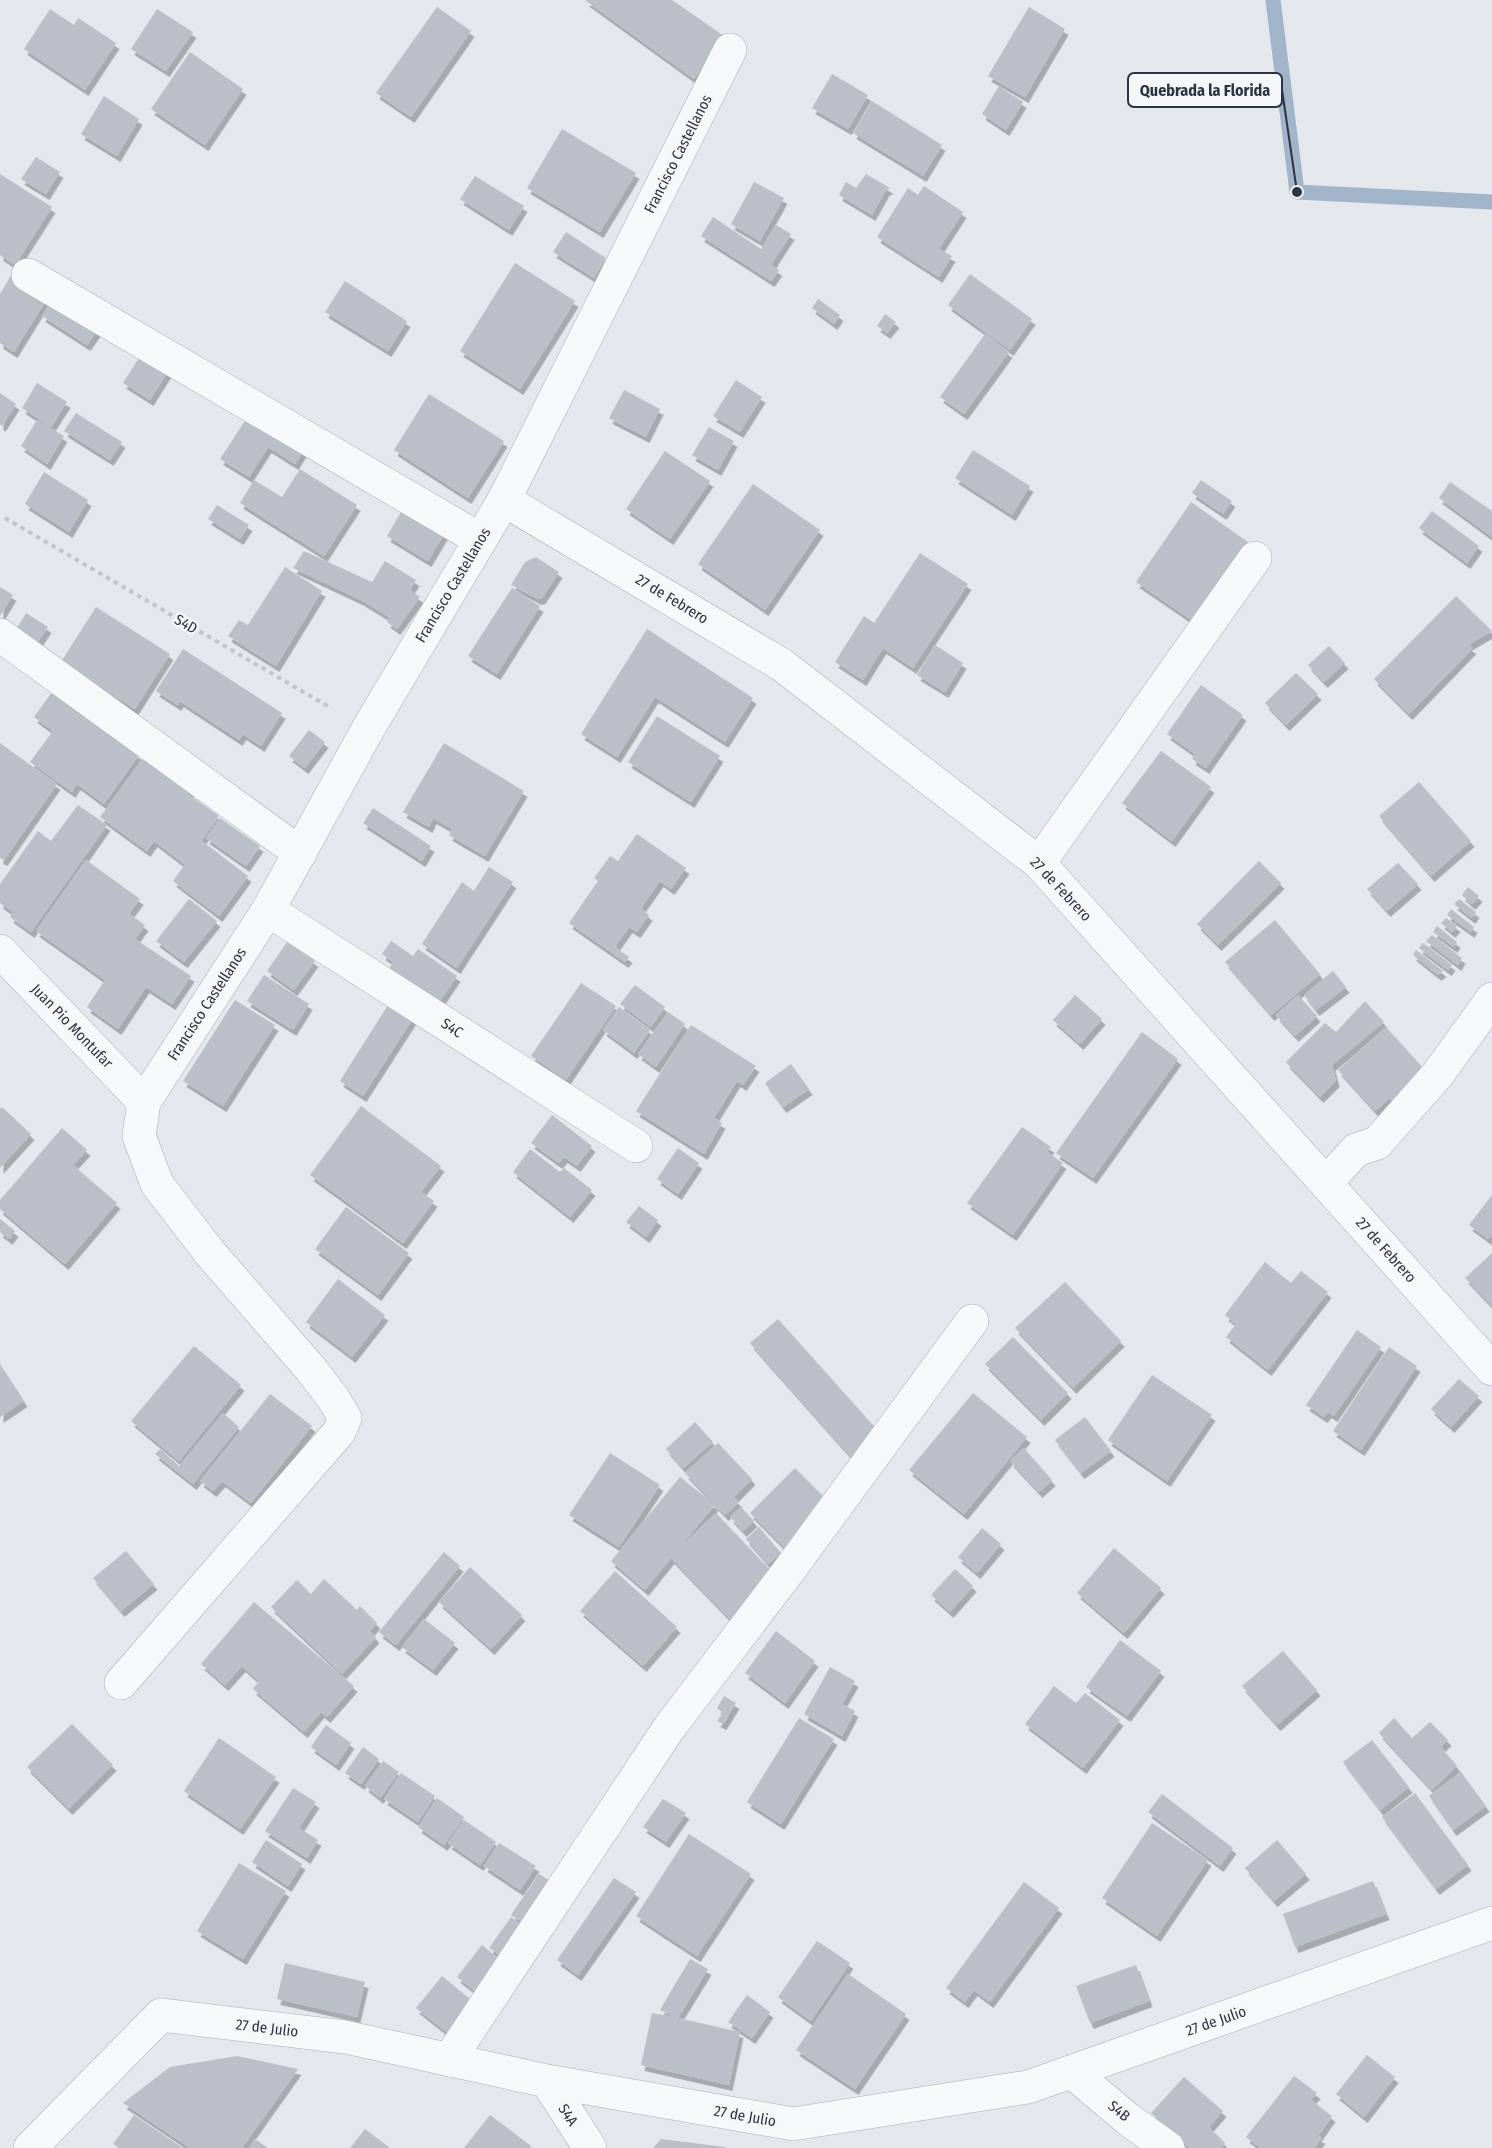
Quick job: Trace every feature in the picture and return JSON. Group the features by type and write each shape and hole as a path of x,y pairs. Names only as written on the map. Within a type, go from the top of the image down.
{"street":[{"name":"Francisco Castellanos","path":"144,1101 268,910 368,729 504,500 730,50"},
{"path":"28,275 481,540"},
{"name":"27 de Febrero","path":"504,500 782,665 1040,863 1492,1369"},
{"path":"1040,863 1255,558"},
{"path":"0,635 300,853"},
{"name":"S4C","path":"268,910 636,1146"},
{"name":"Juan Pio Montufar","path":"0,951 144,1101"},
{"path":"1326,1183 1356,1150 1377,1143 1431,1083 1492,999"},
{"path":"121,1683 339,1432 345,1418 310,1368 210,1253 157,1184 139,1136 144,1101"},
{"path":"449,2060 669,1728 788,1573 972,1321"},
{"name":"27 de Julio","path":"30,2148 161,2015 345,2037 547,2081 793,2124 1028,2087 1492,1923"},
{"name":"S4B","path":"1072,2072 1129,2120 1168,2148"},
{"name":"S4A","path":"547,2081 590,2148"}],"path":[{"name":"S4D","path":"5,518 368,729"}],"building":[{"path":"585,0 672,0 724,36 694,79"},
{"path":"437,7 471,31 411,117 376,93"},
{"path":"1029,7 1065,29 1025,97 988,76"},
{"path":"50,9 74,25 78,18 116,43 85,90 24,49"},
{"path":"157,9 193,32 166,71 131,49"},
{"path":"190,52 243,89 205,145 151,109"},
{"path":"832,74 868,95 848,129 812,108"},
{"path":"999,86 1023,102 1006,130 982,114"},
{"path":"104,96 139,119 117,156 81,134"},
{"path":"872,101 942,145 923,176 853,133"},
{"path":"562,129 636,173 600,232 527,188"},
{"path":"36,157 60,172 46,194 21,179"},
{"path":"0,174 52,207 15,265 0,255"},
{"path":"866,174 890,188 886,190 872,215 839,195 846,182 856,188"},
{"path":"475,176 524,206 509,230 460,199"},
{"path":"754,182 784,198 760,241 731,224"},
{"path":"924,186 963,212 939,249 952,256 939,277 877,237 908,188 918,195"},
{"path":"713,217 761,249 776,225 791,234 771,265 779,270 771,281 701,236"},
{"path":"566,232 606,258 594,278 553,252"},
{"path":"515,263 575,301 520,389 460,351"},
{"path":"12,274 48,297 14,352 0,343 0,294"},
{"path":"970,274 1032,319 1010,350 948,305"},
{"path":"345,281 407,321 388,351 325,312"},
{"path":"55,296 101,325 87,345 42,316"},
{"path":"818,299 840,315 834,324 812,308"},
{"path":"885,314 896,322 887,333 877,326"},
{"path":"985,334 1009,352 964,414 940,397"},
{"path":"146,347 172,365 150,400 123,383"},
{"path":"736,380 762,397 740,432 713,416"},
{"path":"37,383 67,402 51,427 22,408"},
{"path":"624,390 660,409 646,437 609,418"},
{"path":"0,393 16,404 2,426 0,424"},
{"path":"429,394 504,441 468,498 394,450"},
{"path":"252,410 307,445 295,464 268,447 249,477 220,459"},
{"path":"76,413 122,442 110,460 64,431"},
{"path":"37,420 64,436 47,464 21,446"},
{"path":"709,427 734,441 718,470 692,455"},
{"path":"973,450 1030,486 1012,515 955,478"},
{"path":"665,451 710,481 670,539 626,509"},
{"path":"300,469 357,505 324,556 240,503 254,480 282,497"},
{"path":"44,472 88,500 69,532 25,504"},
{"path":"1201,480 1232,501 1223,514 1192,493"},
{"path":"1450,482 1492,511 1492,537 1439,498"},
{"path":"753,484 820,530 765,610 698,564"},
{"path":"1191,502 1252,545 1193,621 1136,582"},
{"path":"217,505 249,525 240,539 208,519"},
{"path":"404,507 446,531 428,561 387,536"},
{"path":"1432,511 1479,546 1467,563 1419,528"},
{"path":"304,551 372,582 385,561 416,580 410,590 420,597 397,629 387,622 390,618 361,600 293,568"},
{"path":"920,553 968,584 913,668 883,648 863,680 835,662 864,616 874,623"},
{"path":"536,557 559,572 542,598 538,599 511,585 525,562"},
{"path":"285,567 322,591 276,666 228,636 239,620 248,625"},
{"path":"0,587 13,595 0,616"},
{"path":"512,588 540,606 497,674 468,656"},
{"path":"1456,596 1492,631 1468,645 1473,648 1409,714 1374,679"},
{"path":"96,607 170,654 135,709 61,662"},
{"path":"26,613 48,627 34,648 13,635"},
{"path":"647,629 753,698 725,742 655,697 617,757 581,734"},
{"path":"935,645 963,663 945,692 917,675"},
{"path":"1329,646 1345,663 1324,682 1308,665"},
{"path":"183,649 282,713 261,746 243,734 239,740 180,701 178,705 156,691"},
{"path":"1296,673 1318,694 1286,725 1265,703"},
{"path":"1201,685 1243,715 1206,768 1192,759 1195,754 1167,734"},
{"path":"52,692 139,755 104,804 77,784 72,792 30,762 53,731 34,717"},
{"path":"657,716 720,756 691,802 628,762"},
{"path":"309,730 325,742 305,768 289,756"},
{"path":"0,743 57,784 4,860 0,858"},
{"path":"444,743 524,791 485,856 449,835 452,829 433,818 429,827 403,812"},
{"path":"1161,751 1211,787 1172,841 1122,803"},
{"path":"146,754 193,788 188,794 219,816 184,864 154,841 147,851 100,817"},
{"path":"1419,782 1471,841 1431,876 1379,816"},
{"path":"78,805 107,825 31,932 10,917 13,912 0,903 0,884 38,831 51,841"},
{"path":"373,808 431,846 422,861 363,823"},
{"path":"220,818 260,846 246,866 206,838"},
{"path":"637,834 686,868 671,889 660,881 641,908 649,915 637,932 629,927 615,947 629,957 625,962 569,923 598,881 594,878 610,856 618,861"},
{"path":"202,841 248,876 219,916 173,881"},
{"path":"86,860 140,899 129,914 145,925 135,939 191,976 172,1004 146,987 118,1029 87,1007 105,980 36,931"},
{"path":"1259,861 1281,883 1218,945 1197,924"},
{"path":"1398,863 1418,884 1387,911 1367,889"},
{"path":"489,867 513,882 457,968 422,944 462,882 474,891"},
{"path":"1468,887 1479,896 1472,904 1462,895"},
{"path":"189,899 217,921 184,962 156,941"},
{"path":"1459,899 1476,912 1472,918 1454,904"},
{"path":"1451,909 1474,927 1471,932 1447,915"},
{"path":"1446,918 1457,926 1452,932 1441,923"},
{"path":"1275,920 1320,974 1271,1015 1225,962"},
{"path":"1437,926 1457,942 1454,947 1433,932"},
{"path":"1432,935 1462,958 1458,965 1426,941"},
{"path":"391,941 413,956 418,949 457,976 436,1007 386,974 393,962 382,954"},
{"path":"287,942 315,961 294,990 267,971"},
{"path":"1423,943 1452,965 1448,970 1419,948"},
{"path":"1416,950 1443,971 1438,975 1413,955"},
{"path":"1333,971 1346,987 1316,1010 1304,995"},
{"path":"264,975 309,1004 293,1030 247,1001"},
{"path":"581,983 616,1006 566,1080 531,1056"},
{"path":"635,985 665,1007 651,1027 620,1004"},
{"path":"1075,995 1102,1019 1080,1044 1053,1020"},
{"path":"1298,995 1317,1016 1295,1036 1276,1015"},
{"path":"393,997 417,1012 363,1096 340,1081"},
{"path":"235,1000 275,1025 223,1106 183,1081"},
{"path":"1365,1001 1384,1022 1332,1065 1336,1081 1320,1097 1286,1062 1325,1023 1336,1032"},
{"path":"619,1007 650,1030 634,1053 603,1030"},
{"path":"668,1012 685,1024 656,1067 638,1054"},
{"path":"691,1025 756,1066 743,1085 737,1081 714,1118 722,1123 704,1154 636,1111"},
{"path":"1386,1027 1425,1070 1393,1104 1390,1098 1375,1111 1338,1070"},
{"path":"1142,1032 1178,1059 1093,1178 1056,1153"},
{"path":"791,1064 809,1089 783,1107 765,1083"},
{"path":"361,1106 441,1166 421,1192 434,1201 403,1243 310,1175"},
{"path":"2,1107 31,1134 0,1168 0,1109"},
{"path":"552,1115 592,1146 577,1166 564,1157 559,1163 531,1143"},
{"path":"1022,1127 1051,1147 1047,1152 1063,1163 1013,1235 967,1203"},
{"path":"62,1128 87,1150 73,1165 117,1203 65,1264 0,1209 0,1200"},
{"path":"678,1148 699,1163 678,1194 657,1179"},
{"path":"530,1149 560,1172 564,1168 592,1190 570,1217 513,1172"},
{"path":"1492,1195 1492,1234 1488,1239 1469,1225"},
{"path":"639,1206 658,1220 646,1237 626,1222"},
{"path":"346,1207 409,1253 378,1295 315,1249"},
{"path":"0,1219 15,1231 9,1239 0,1232"},
{"path":"1492,1253 1492,1306 1465,1278"},
{"path":"1265,1262 1291,1283 1301,1271 1328,1292 1268,1370 1226,1337 1236,1324 1225,1315"},
{"path":"338,1279 385,1315 352,1357 306,1322"},
{"path":"1065,1282 1121,1341 1073,1388 1015,1328"},
{"path":"778,1319 881,1434 853,1459 750,1343"},
{"path":"1357,1330 1381,1347 1334,1416 1328,1412 1324,1417 1306,1405"},
{"path":"1013,1337 1068,1393 1041,1420 985,1364"},
{"path":"194,1346 241,1385 179,1461 131,1421"},
{"path":"1389,1347 1417,1366 1361,1450 1333,1431"},
{"path":"0,1364 24,1401 0,1417"},
{"path":"1152,1375 1212,1415 1167,1481 1108,1440"},
{"path":"1459,1379 1479,1396 1451,1427 1431,1409"},
{"path":"973,1393 1027,1437 964,1514 909,1470"},
{"path":"270,1394 312,1426 251,1503 222,1481 213,1491 200,1481"},
{"path":"223,1413 239,1427 193,1484 155,1454 160,1449 179,1466"},
{"path":"1085,1417 1111,1451 1081,1473 1055,1440"},
{"path":"695,1422 713,1442 683,1468 666,1449"},
{"path":"718,1443 752,1479 734,1497 739,1502 725,1515 685,1473"},
{"path":"1024,1448 1052,1480 1039,1492 1010,1461"},
{"path":"610,1453 660,1485 619,1547 569,1515"},
{"path":"795,1468 829,1502 784,1547 750,1513"},
{"path":"680,1477 715,1505 676,1551 716,1513 776,1576 731,1620 671,1558 645,1590 611,1561"},
{"path":"741,1507 754,1521 743,1531 730,1517"},
{"path":"759,1527 781,1553 768,1564 746,1539"},
{"path":"982,1528 1001,1544 977,1573 958,1557"},
{"path":"1114,1548 1161,1588 1124,1633 1077,1593"},
{"path":"126,1551 154,1584 121,1611 93,1578"},
{"path":"444,1552 460,1566 396,1645 379,1632"},
{"path":"470,1567 522,1615 491,1649 439,1602"},
{"path":"955,1569 973,1586 950,1612 931,1595"},
{"path":"615,1571 677,1627 643,1666 580,1611"},
{"path":"324,1579 357,1610 360,1606 377,1623 370,1631 376,1637 342,1674 271,1607 297,1580 311,1594"},
{"path":"254,1602 354,1686 327,1717 321,1712 304,1732 253,1689 259,1681 242,1666 225,1685 201,1664"},
{"path":"424,1619 455,1643 433,1670 402,1647"},
{"path":"776,1631 815,1661 785,1703 745,1673"},
{"path":"1120,1640 1161,1671 1127,1716 1086,1687"},
{"path":"1283,1651 1317,1690 1277,1725 1242,1686"},
{"path":"830,1667 855,1681 842,1704 855,1711 842,1736 804,1714"},
{"path":"1054,1686 1076,1703 1085,1693 1120,1720 1083,1768 1025,1724"},
{"path":"724,1696 736,1703 723,1724 717,1721 723,1713 717,1708"},
{"path":"799,1718 834,1739 781,1824 747,1802"},
{"path":"1394,1718 1412,1738 1430,1722 1448,1740 1441,1747 1457,1766 1432,1790 1379,1733"},
{"path":"72,1724 113,1765 69,1809 27,1767"},
{"path":"326,1725 351,1743 336,1765 311,1747"},
{"path":"219,1738 276,1777 240,1829 184,1791"},
{"path":"1372,1740 1409,1787 1380,1810 1343,1762"},
{"path":"363,1747 379,1759 361,1784 345,1773"},
{"path":"383,1761 399,1772 380,1798 365,1786"},
{"path":"1461,1772 1486,1806 1453,1830 1429,1796"},
{"path":"401,1773 435,1796 418,1822 384,1799"},
{"path":"293,1788 316,1802 299,1828 318,1840 307,1858 265,1831"},
{"path":"1415,1793 1468,1865 1436,1889 1382,1817"},
{"path":"1162,1794 1233,1848 1220,1866 1148,1812"},
{"path":"437,1798 464,1817 444,1845 418,1827"},
{"path":"663,1799 686,1813 666,1842 643,1827"},
{"path":"464,1820 496,1842 480,1865 448,1843"},
{"path":"1152,1823 1208,1860 1157,1936 1102,1898"},
{"path":"689,1834 751,1874 697,1956 636,1916"},
{"path":"266,1840 302,1864 288,1886 252,1862"},
{"path":"1277,1840 1306,1874 1274,1901 1245,1868"},
{"path":"499,1843 536,1866 520,1890 484,1866"},
{"path":"239,1863 286,1891 243,1959 197,1931"},
{"path":"539,1874 558,1886 530,1927 511,1915"},
{"path":"614,1878 636,1892 578,1975 557,1960"},
{"path":"1373,1881 1386,1914 1295,1947 1283,1914"},
{"path":"1024,1882 1059,1908 990,2002 974,1990 965,2002 946,1988"},
{"path":"511,1917 528,1929 507,1960 489,1948"},
{"path":"817,1941 850,1963 811,2021 778,1997"},
{"path":"482,1945 503,1962 479,1994 457,1977"},
{"path":"690,1959 708,1969 678,2018 740,2032 729,2085 641,2065 652,2013 674,2017 660,2010"},
{"path":"285,1963 365,1982 357,2017 277,1999"},
{"path":"1136,1965 1149,2001 1090,2023 1076,1986"},
{"path":"848,1974 906,2014 855,2089 796,2050"},
{"path":"442,1976 475,2003 449,2034 416,2008"},
{"path":"747,1995 770,2012 752,2038 728,2022"},
{"path":"1367,2055 1395,2077 1364,2117 1336,2094"},
{"path":"237,2056 298,2069 242,2148 190,2148 123,2103 170,2067"},
{"path":"1294,2076 1317,2093 1311,2100 1332,2116 1318,2136 1322,2138 1314,2148 1261,2148 1246,2137"},
{"path":"1184,2077 1223,2111 1209,2127 1225,2143 1221,2148 1190,2148 1151,2113"},
{"path":"134,2115 183,2148 119,2148 113,2144"},
{"path":"490,2115 531,2146 530,2148 464,2148"},
{"path":"365,2129 390,2148 350,2148"},
{"path":"255,2139 268,2148 249,2148"},
{"path":"661,2139 725,2147 725,2148 653,2148"}],"waterway":[{"path":"1273,0 1297,192 1492,202"}],"place":[{"name":"Quebrada la Florida","path":"1297,192"}]}
